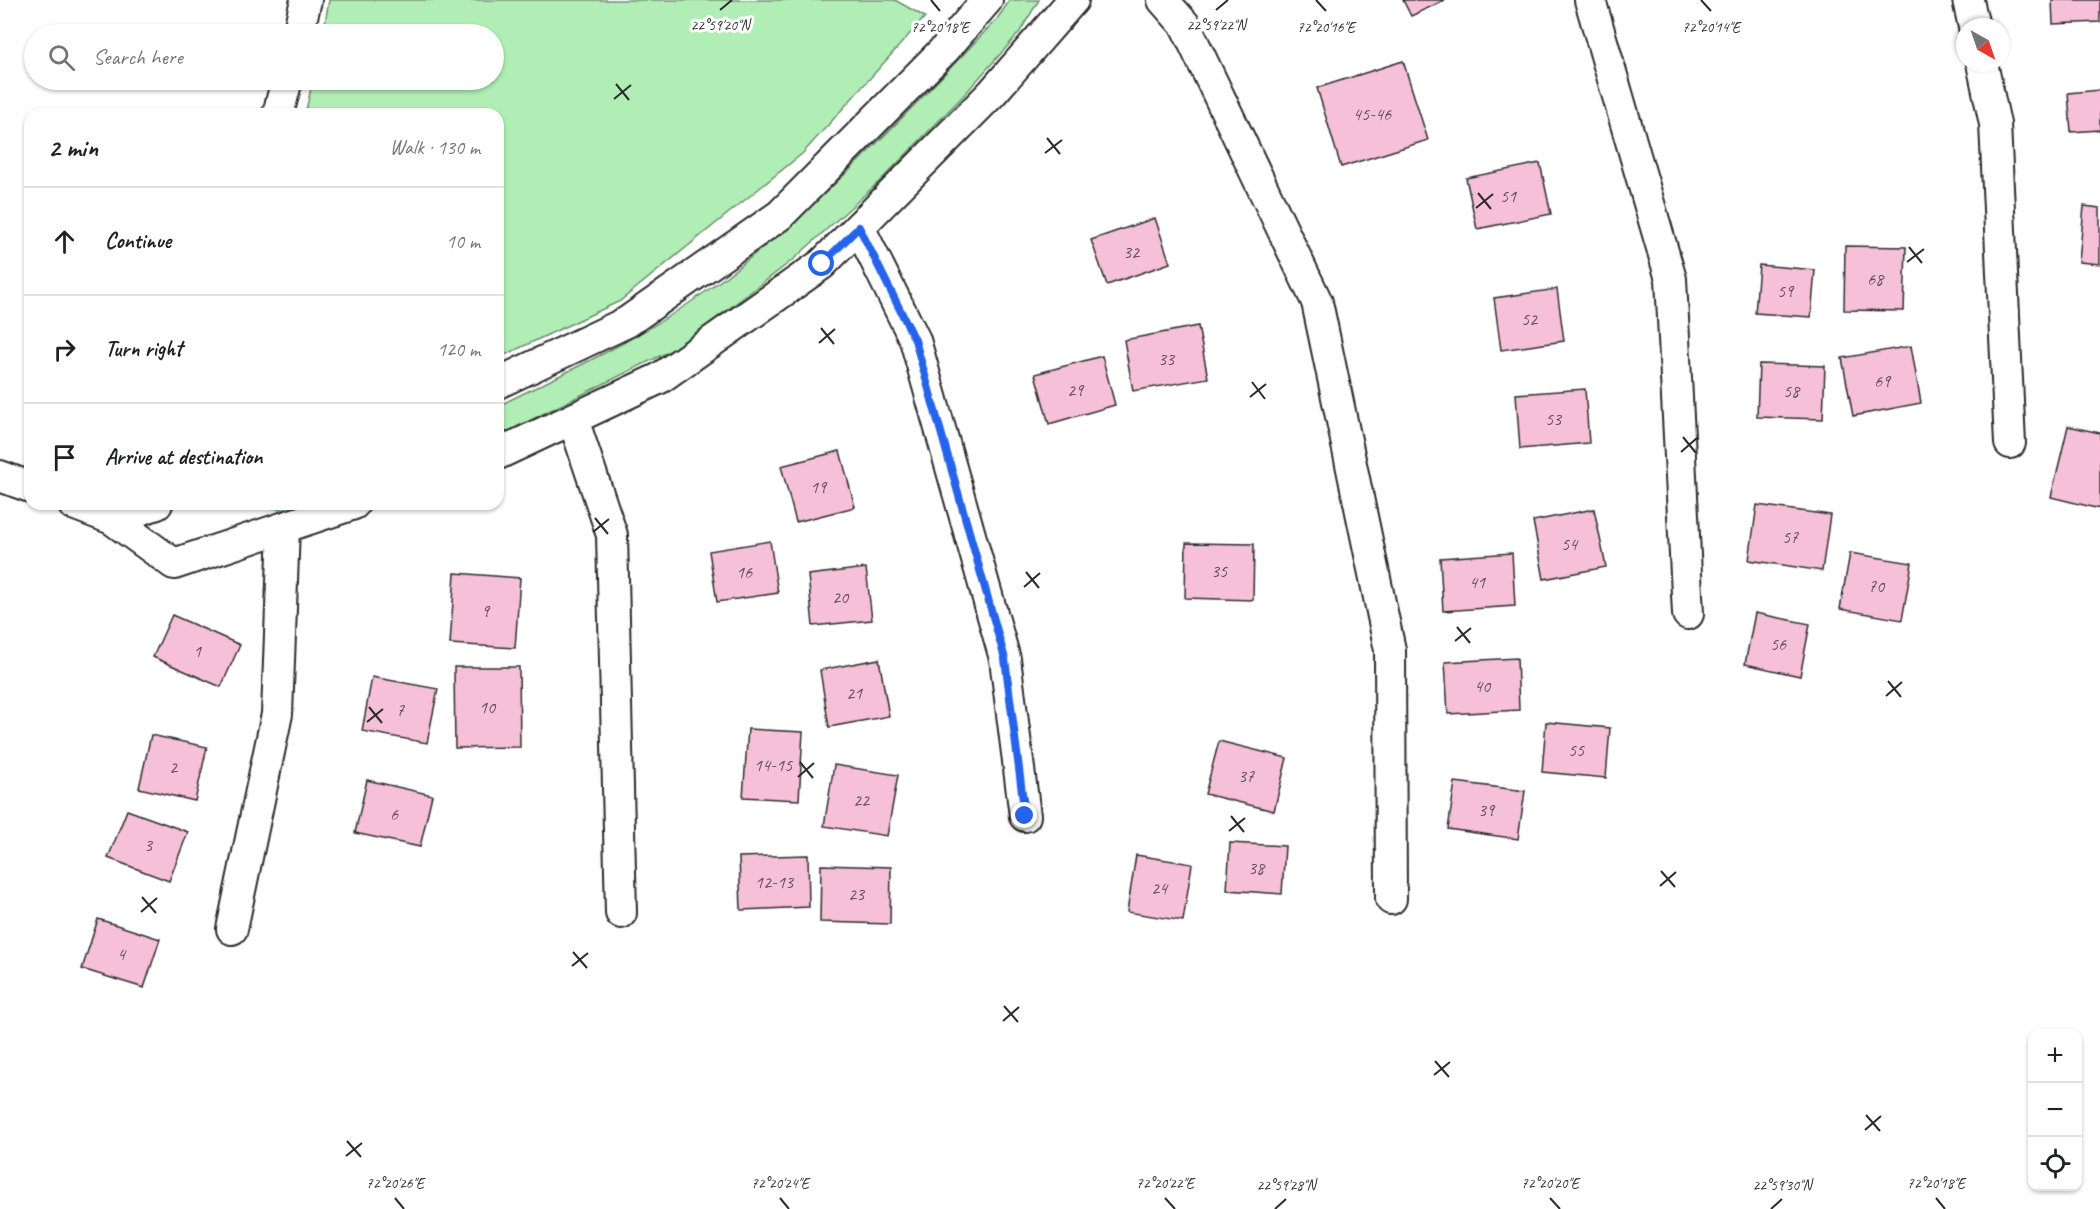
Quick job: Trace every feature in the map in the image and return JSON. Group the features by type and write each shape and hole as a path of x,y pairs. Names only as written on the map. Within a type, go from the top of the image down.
{"street":[{"path":"300,24 306,0"},
{"path":"504,380 627,322 780,215 945,49 987,0"},
{"path":"504,451 660,378 822,264 992,93 1073,0"},
{"path":"1163,0 1185,25 1317,302 1390,650 1391,899"},
{"path":"1590,0 1671,279 1688,614"},
{"path":"1968,0 1972,18"},
{"path":"1984,72 1995,124 2010,442"},
{"path":"280,108 284,90"},
{"path":"859,227 915,340 1005,659 1025,816"},
{"path":"573,419 612,535 621,913"},
{"path":"0,476 24,486"},
{"path":"89,510 112,519 174,564 336,510"},
{"path":"112,519 139,510"},
{"path":"232,929 277,714 284,528"}],"green space":[{"path":"329,0 895,0 925,17 803,153 620,301 504,355 504,108 306,108 311,90 504,90 504,24 325,24"},
{"path":"1010,0 1039,0 1019,33 963,96 882,179 794,259 680,346 504,433 504,403 604,353 681,309 784,230 893,127 997,19"}],"building":[{"path":"1403,0 1445,0 1411,16"},
{"path":"2052,0 2100,0 2100,22 2053,24"},
{"path":"1403,61 1428,140 1341,167 1317,88"},
{"path":"2100,90 2100,130 2071,132 2068,93"},
{"path":"1540,163 1551,214 1477,229 1466,178"},
{"path":"2084,206 2100,208 2100,264 2079,262"},
{"path":"1155,218 1170,263 1107,285 1091,240"},
{"path":"1845,246 1906,247 1904,311 1844,310"},
{"path":"1759,265 1815,270 1811,317 1755,313"},
{"path":"1557,289 1564,341 1501,350 1494,298"},
{"path":"1198,326 1208,378 1133,391 1124,340"},
{"path":"1911,346 1921,403 1853,416 1842,358"},
{"path":"1102,356 1115,405 1049,424 1035,374"},
{"path":"1759,364 1825,366 1823,419 1757,417"},
{"path":"1585,389 1589,443 1520,449 1516,394"},
{"path":"2068,426 2100,433 2100,509 2051,497"},
{"path":"840,451 855,507 796,522 781,466"},
{"path":"1757,505 1830,515 1822,571 1749,560"},
{"path":"1594,509 1606,567 1544,579 1533,521"},
{"path":"770,541 778,593 717,602 709,551"},
{"path":"1186,543 1254,544 1253,600 1185,598"},
{"path":"1512,553 1515,606 1443,611 1440,558"},
{"path":"1850,553 1912,563 1902,620 1840,609"},
{"path":"866,568 872,620 813,626 808,575"},
{"path":"455,573 520,578 515,648 450,644"},
{"path":"1755,613 1810,624 1800,676 1745,664"},
{"path":"172,615 240,645 221,687 153,657"},
{"path":"1517,658 1519,710 1448,714 1445,662"},
{"path":"879,659 889,716 829,727 820,670"},
{"path":"454,667 519,667 520,747 455,748"},
{"path":"372,677 438,689 427,743 362,731"},
{"path":"1546,722 1610,728 1606,778 1542,772"},
{"path":"748,729 803,732 799,800 743,797"},
{"path":"151,735 207,747 195,801 139,788"},
{"path":"1219,741 1287,758 1274,811 1205,794"},
{"path":"834,765 898,775 887,836 824,826"},
{"path":"367,780 432,795 420,847 355,833"},
{"path":"1455,782 1525,791 1518,839 1448,829"},
{"path":"127,810 188,832 169,881 108,858"},
{"path":"1230,843 1285,846 1282,894 1227,890"},
{"path":"808,855 809,907 741,910 739,857"},
{"path":"1136,855 1192,864 1183,921 1127,912"},
{"path":"821,865 891,867 890,924 820,922"},
{"path":"98,919 160,939 144,988 82,969"}],"route":[{"path":"822,264 859,227 915,340 1005,659 1025,816"}]}
